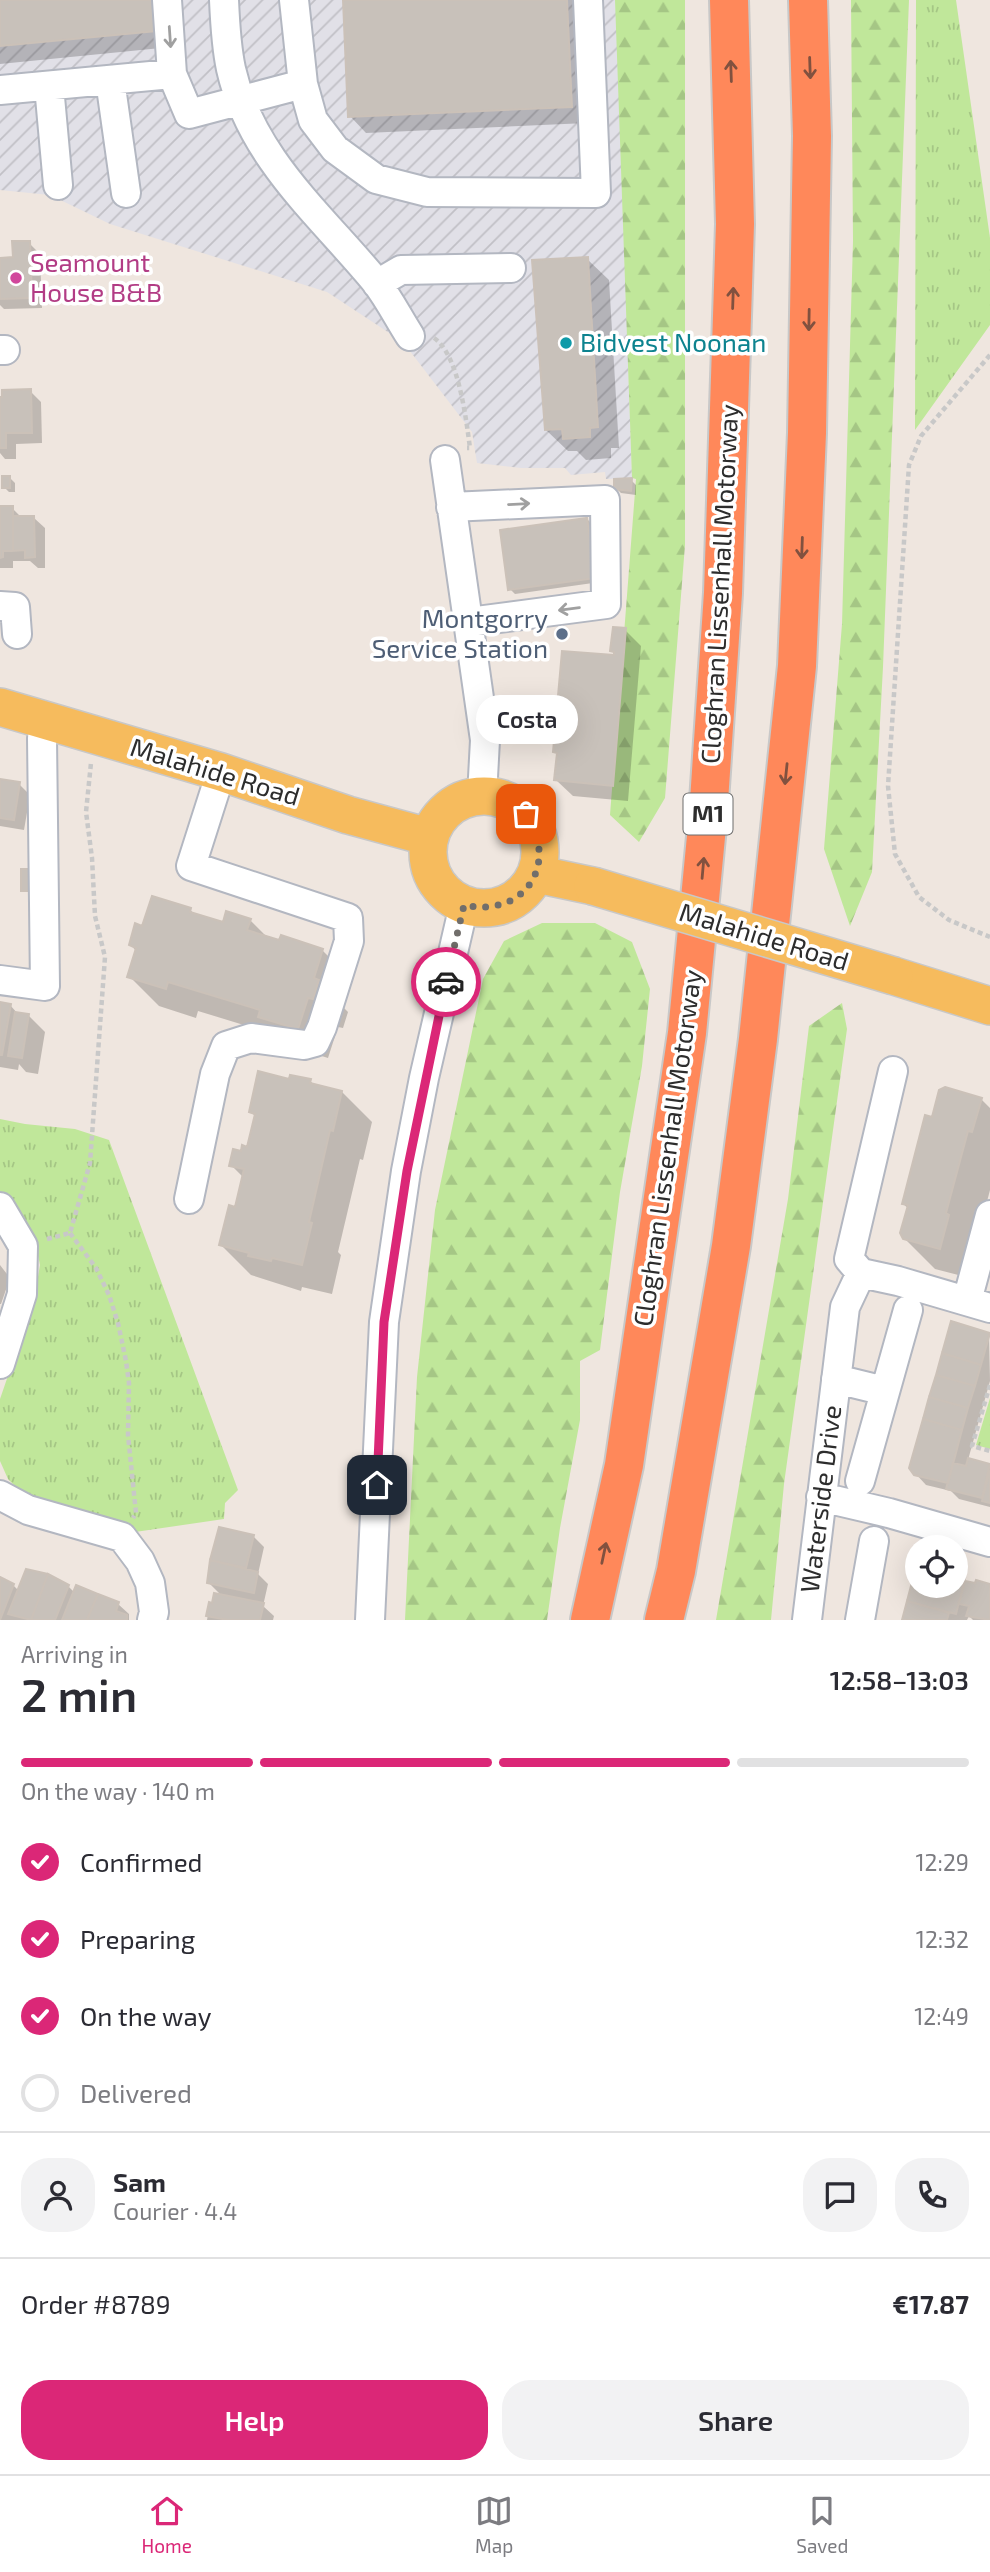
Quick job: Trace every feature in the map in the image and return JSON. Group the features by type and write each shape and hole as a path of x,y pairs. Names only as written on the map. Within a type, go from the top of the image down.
{"highway":[{"name":"Cloghran Lissenhall Motorway","path":"590,1620 624,1465 687,1033 708,816 723,593 735,238 729,0"},
{"path":"664,1620 676,1570 733,1232 758,1039 797,666 807,433 812,149 808,0"}],"main road":[{"name":"Malahide Road","path":"0,707 221,772 348,815 429,838"},
{"path":"499,797 526,814 535,827 540,843 540,859 536,874 527,889 514,900 498,907 481,909 464,905 449,897 438,885 430,870 427,854 429,838 436,821 449,808 465,799 499,797"},
{"name":"Malahide Road","path":"536,874 593,886 990,1006"}],"street":[{"path":"167,0 172,74 189,114 303,85"},
{"path":"224,0 231,70 250,123 276,167 377,285 410,336"},
{"path":"294,0 303,85 313,120 335,149 376,179 427,191 596,193 589,0"},
{"path":"0,90 172,74"},
{"path":"110,80 126,193"},
{"path":"49,86 58,185"},
{"path":"377,285 401,270 511,268"},
{"path":"445,460 485,740 482,796"},
{"path":"451,507 605,500 606,604 469,622"},
{"path":"0,606 15,607 17,634"},
{"path":"0,980 44,986 41,738 50,722"},
{"path":"189,1199 215,1074 226,1046 251,1038 304,1045 315,1042 323,1027 349,941 348,918 191,866 221,772"},
{"path":"370,1620 384,1322 424,1078 464,905"},
{"path":"893,1072 849,1259 861,1273 978,1304 990,1215"},
{"path":"0,1207 23,1246 22,1294 0,1364"},
{"name":"Waterside Drive","path":"807,1620 845,1307 861,1273"},
{"name":"Waterside Drive","path":"858,1492 908,1310"},
{"name":"Waterside Drive","path":"836,1379 885,1391"},
{"path":"821,1497 858,1492 990,1542"},
{"path":"0,1495 28,1510 122,1536 150,1583 154,1612 152,1620"},
{"name":"Waterside Drive","path":"860,1620 874,1541"}],"path":[{"path":"410,336 422,330 443,344 465,409 470,448 444,452 445,460"},
{"path":"990,355 921,436 909,465 888,786 895,854 919,897 949,920 990,937"},
{"path":"69,1233 90,1163 106,957 95,916 86,813 92,757 98,735"},
{"path":"23,1246 69,1233"},
{"path":"69,1233 96,1268 109,1295 127,1361 129,1445 136,1513 122,1536"},
{"path":"990,1385 972,1446 990,1451"}],"shaded area":[{"path":"0,0 616,0 632,478 606,479 605,472 571,475 565,468 521,468 477,463 472,432 403,342 327,292 110,224 50,195 0,190"}],"green space":[{"path":"615,0 685,0 685,545 665,798 639,842 610,815 636,479 632,478"},
{"path":"851,0 909,0 883,667 872,872 850,926 824,849 842,624 853,241"},
{"path":"916,0 956,0 990,238 990,325 915,430"},
{"path":"542,923 595,923 632,942 650,989 642,1066 620,1192 600,1350 580,1361 580,1420 560,1528 547,1620 405,1620 417,1377 435,1210 483,979 504,941"},
{"path":"842,1003 847,1029 784,1484 771,1620 716,1620 788,1199 809,1026"},
{"path":"0,1119 75,1129 109,1140 238,1490 225,1503 224,1519 135,1532 86,1512 34,1497 19,1490 8,1479 0,1461 0,1399 34,1300 40,1265 34,1235 19,1210 0,1191"},
{"path":"990,1398 990,1449 976,1445"}],"building":[{"path":"0,0 153,0 156,31 0,46"},
{"path":"343,0 567,0 572,107 348,117"},
{"name":"Seamount House B&B","path":"12,241 30,241 32,298 0,299 0,258 13,257"},
{"name":"Bidvest Noonan","path":"588,257 598,427 590,428 590,437 563,439 562,429 545,430 532,260"},
{"path":"31,389 32,433 6,433 6,448 0,448 2,390"},
{"path":"2,476 10,476 10,488 2,488"},
{"path":"632,478 631,491 614,489 614,479"},
{"path":"0,506 13,506 13,551 3,551 3,557 0,558"},
{"path":"13,516 34,516 35,557 25,558 25,550 13,551"},
{"path":"587,518 596,578 508,590 500,530"},
{"path":"613,627 626,628 613,786 554,780 557,753 553,752 562,651 614,655 614,652 610,651"},
{"path":"0,779 20,782 14,820 0,818"},
{"path":"21,869 32,869 33,891 21,891"},
{"path":"152,896 191,908 190,912 223,922 226,911 251,919 247,930 279,940 281,935 323,949 314,978 319,980 313,999 308,998 298,1029 258,1017 260,1010 168,982 166,989 127,977 136,948 129,945 135,923 142,926"},
{"path":"0,1002 11,1004 2,1055 0,1055"},
{"path":"15,1012 29,1014 22,1058 8,1056"},
{"path":"258,1071 289,1079 290,1075 311,1079 310,1083 342,1091 333,1131 330,1130 302,1265 248,1256 249,1253 219,1245 229,1205 235,1207 244,1169 229,1166 233,1149 241,1151 242,1145 247,1147 255,1114 249,1112"},
{"path":"945,1087 982,1098 972,1132 968,1131 946,1213 949,1215 940,1249 903,1239 900,1233 908,1205 902,1204 925,1115 932,1117 939,1090"},
{"path":"951,1321 990,1333 981,1365 942,1353"},
{"path":"942,1353 981,1365 975,1386 936,1375"},
{"path":"936,1375 975,1386 968,1408 929,1397"},
{"path":"929,1397 968,1408 962,1430 923,1419"},
{"path":"923,1419 962,1430 948,1483 914,1475 909,1468"},
{"path":"968,1458 990,1464 982,1498 946,1489 953,1463 966,1466"},
{"path":"990,1470 990,1503 982,1501"},
{"path":"219,1527 254,1535 246,1568 210,1560"},
{"path":"210,1560 258,1572 254,1593 207,1583"},
{"path":"26,1569 48,1574 31,1620 8,1614"},
{"path":"48,1574 69,1585 55,1620 31,1620"},
{"path":"0,1577 14,1584 0,1620"},
{"path":"976,1580 990,1584 990,1620 966,1616 969,1606 959,1604 961,1598 968,1598 968,1582 975,1583"},
{"path":"76,1585 98,1594 87,1620 62,1620"},
{"path":"214,1593 264,1603 260,1620 228,1620 206,1616"},
{"path":"98,1594 119,1602 116,1611 127,1615 127,1620 87,1620"},
{"path":"908,1598 960,1598 956,1614 907,1601"},
{"path":"907,1601 949,1613 947,1620 902,1620"}],"way so far":[{"path":"446,982 464,905 481,909 498,907 514,900 527,889 536,874 540,843 535,827 526,814"}],"place":[{"name":"Seamount House B&B","path":"16,278"},
{"name":"Bidvest Noonan","path":"566,343"},
{"name":"Montgorry Service Station","path":"562,634"},
{"name":"Costa","path":"526,814"}],"route":[{"path":"377,1485 384,1322 407,1171 424,1078 446,982"}]}
